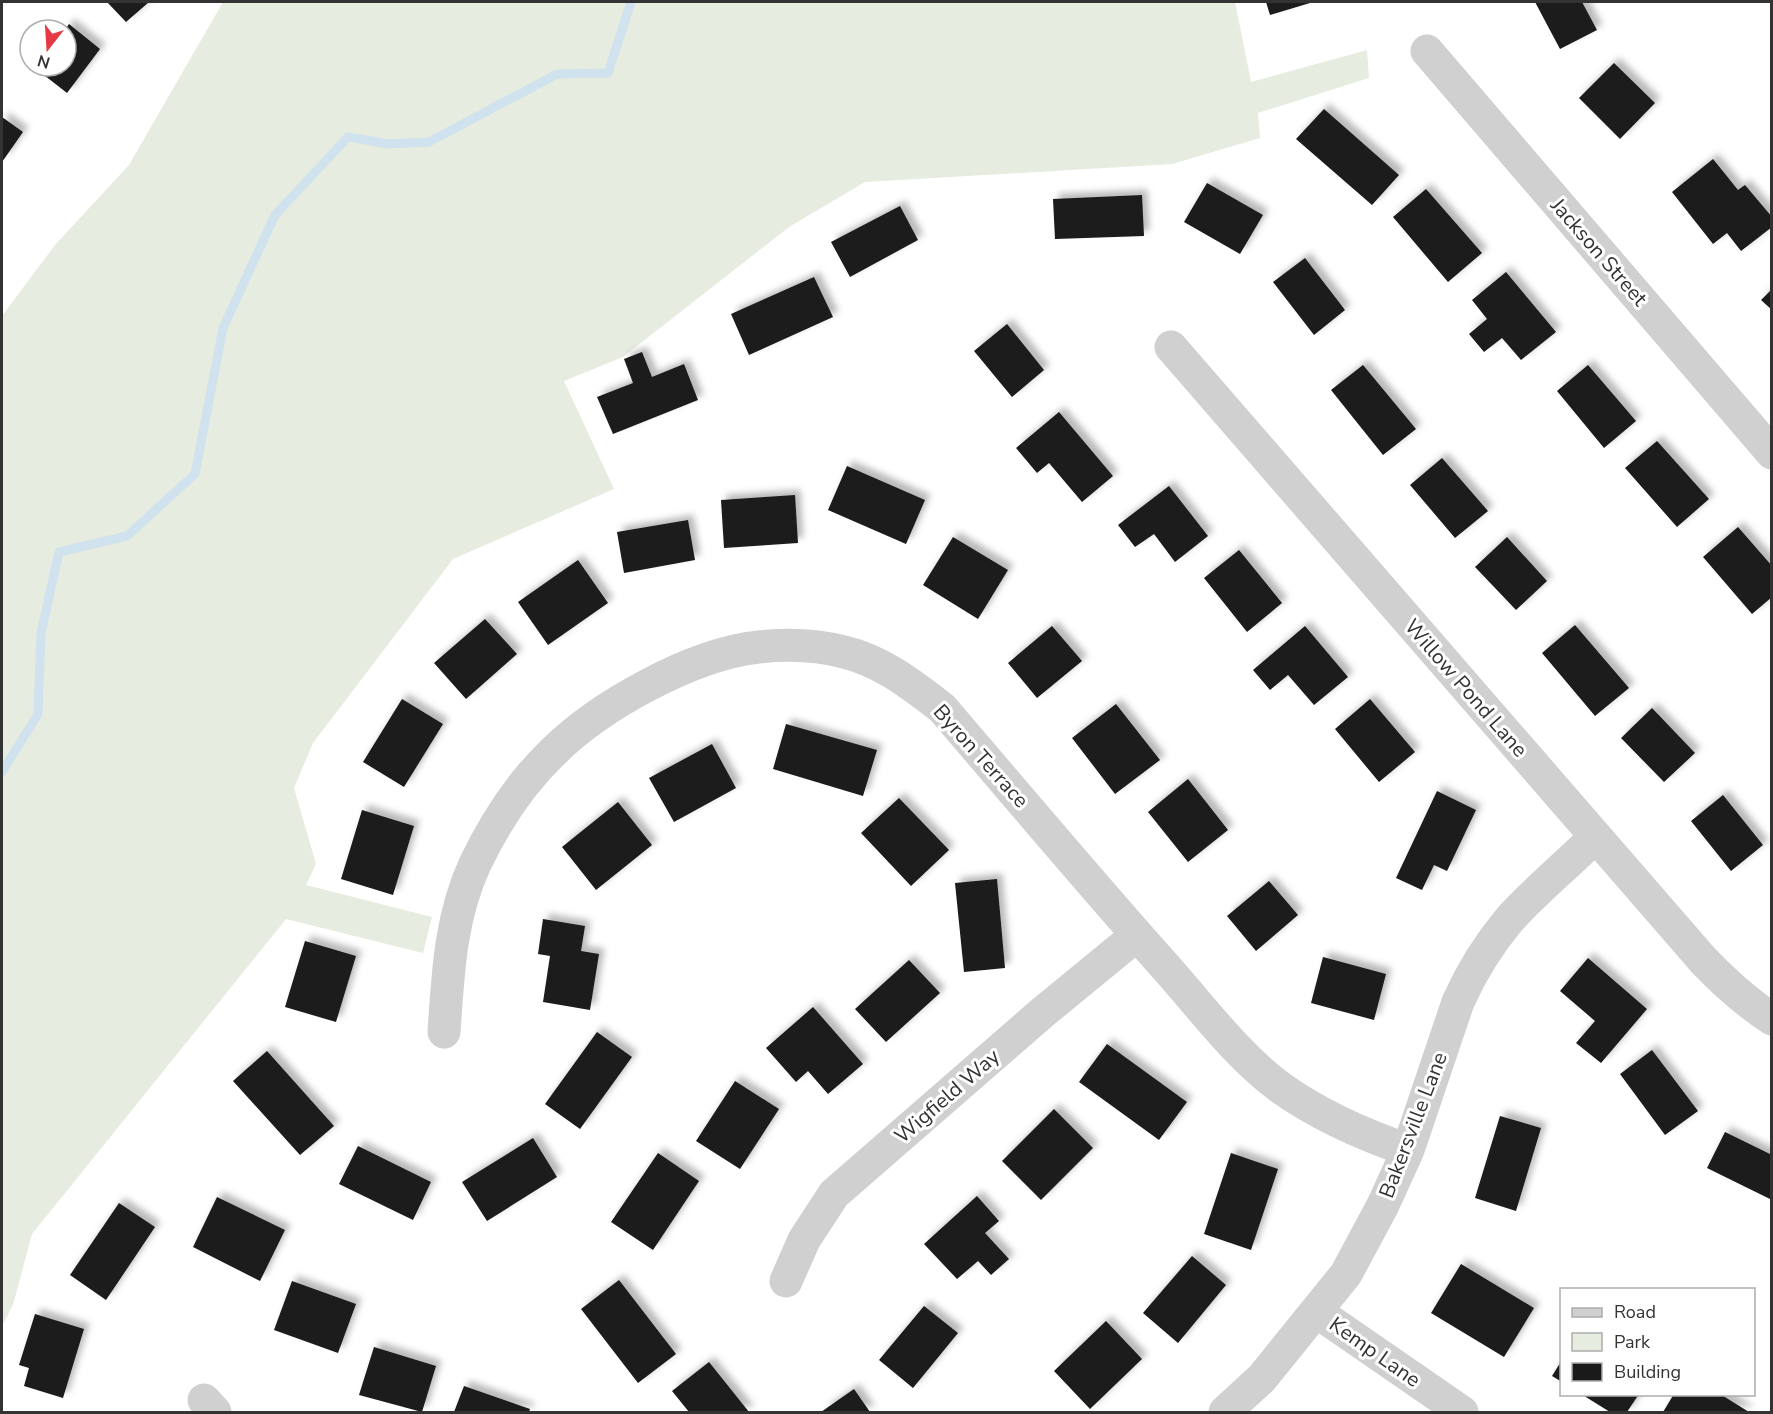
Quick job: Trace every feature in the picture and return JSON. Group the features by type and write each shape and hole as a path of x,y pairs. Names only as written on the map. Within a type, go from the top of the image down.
{"street":[{"name":"Jackson Street","path":"1427,51 1772,453"},
{"name":"Willow Pond Lane","path":"1171,347 1703,960 1734,992 1772,1019"},
{"name":"Byron Terrace","path":"444,1032 450,943 462,897 474,866 509,803 552,752 577,730 632,694 706,659 759,646 802,646 844,652 865,659 903,678 942,708 1235,1046 1281,1088 1309,1106 1379,1140 1407,1150"},
{"name":"Bakersville Lane","path":"1225,1413 1262,1378 1346,1274 1383,1205 1407,1150 1458,1002 1487,950 1510,920 1595,837"},
{"name":"Wigfield Way","path":"786,1281 804,1240 834,1194 1042,1013 1137,935"},
{"name":"Kemp Lane","path":"1317,1312 1462,1413"}],"green space":[{"path":"223,2 1235,2 1251,82 1367,50 1369,78 1258,113 1260,138 1172,164 865,182 789,227 623,357 564,381 614,489 453,559 313,743 294,788 316,864 306,885 432,917 423,953 286,919 32,1234 13,1305 2,1326 2,316 55,245 129,165"}],"building":[{"path":"107,2 149,2 126,22"},
{"path":"1266,2 1309,2 1310,3 1270,15"},
{"path":"1535,2 1582,2 1597,30 1560,49"},
{"path":"78,31 100,49 67,93 48,78 78,78"},
{"path":"1614,63 1655,103 1620,139 1579,98"},
{"path":"1324,109 1399,175 1372,205 1296,139"},
{"path":"2,117 23,132 2,162"},
{"path":"1713,159 1738,190 1745,185 1772,217 1772,227 1741,251 1727,233 1713,244 1672,192"},
{"path":"1207,183 1263,215 1240,254 1184,222"},
{"path":"1426,189 1482,253 1448,282 1393,217"},
{"path":"1142,195 1144,236 1055,239 1053,199"},
{"path":"900,206 918,240 850,277 831,242"},
{"path":"1305,258 1345,310 1314,335 1273,282"},
{"path":"1506,272 1556,332 1521,360 1502,338 1484,352 1469,334 1487,319 1472,300"},
{"path":"814,277 833,317 749,355 731,314"},
{"path":"1772,289 1772,310 1761,300"},
{"path":"1007,324 1044,370 1012,397 974,351"},
{"path":"642,352 652,377 684,364 698,400 613,434 597,397 633,383 624,359"},
{"path":"1363,365 1416,429 1383,455 1331,390"},
{"path":"1588,365 1636,421 1604,448 1557,391"},
{"path":"1059,412 1113,476 1082,502 1049,463 1037,473 1016,448"},
{"path":"1657,441 1709,499 1677,527 1625,468"},
{"path":"1442,458 1488,511 1455,538 1410,485"},
{"path":"847,466 925,500 906,544 828,510"},
{"path":"1169,486 1208,536 1175,562 1154,534 1135,547 1118,525"},
{"path":"795,495 798,543 724,548 721,500"},
{"path":"688,520 695,560 624,573 617,532"},
{"path":"1738,527 1772,566 1772,597 1752,614 1703,557"},
{"path":"953,537 1008,570 978,619 923,585"},
{"path":"1507,537 1547,581 1516,610 1475,567"},
{"path":"1239,550 1282,603 1247,632 1204,578"},
{"path":"578,560 608,603 548,645 518,602"},
{"path":"485,619 517,654 466,699 434,663"},
{"path":"1575,625 1629,688 1595,716 1542,653"},
{"path":"1052,626 1082,661 1037,698 1008,663"},
{"path":"1305,626 1348,677 1314,705 1288,675 1270,690 1253,670"},
{"path":"402,699 443,724 404,787 363,762"},
{"path":"1370,699 1415,752 1379,782 1335,729"},
{"path":"1116,704 1160,760 1115,794 1072,738"},
{"path":"1652,708 1695,753 1664,782 1621,738"},
{"path":"786,724 877,750 863,796 773,769"},
{"path":"712,744 736,788 674,822 649,778"},
{"path":"1188,779 1228,830 1188,862 1148,812"},
{"path":"1437,791 1476,810 1447,871 1434,865 1422,890 1396,878"},
{"path":"1723,795 1763,845 1731,871 1691,821"},
{"path":"899,798 949,850 911,886 861,833"},
{"path":"618,802 652,845 596,890 562,847"},
{"path":"362,810 414,826 393,895 341,879"},
{"path":"997,879 1005,968 964,972 955,883"},
{"path":"1269,881 1298,915 1256,951 1227,916"},
{"path":"543,919 585,926 581,951 599,954 590,1010 543,1002 550,956 538,954"},
{"path":"305,941 356,956 336,1022 285,1007"},
{"path":"1323,957 1386,974 1374,1020 1311,1003"},
{"path":"1588,958 1647,1009 1601,1063 1576,1043 1595,1021 1560,991"},
{"path":"909,960 940,993 886,1042 855,1009"},
{"path":"813,1007 863,1064 828,1094 808,1071 796,1082 766,1048"},
{"path":"597,1032 632,1057 580,1129 545,1104"},
{"path":"1107,1044 1187,1102 1159,1140 1079,1082"},
{"path":"1652,1050 1698,1111 1665,1135 1620,1074"},
{"path":"267,1051 334,1126 300,1155 233,1081"},
{"path":"735,1081 779,1109 740,1169 696,1141"},
{"path":"1054,1109 1093,1148 1041,1200 1002,1161"},
{"path":"1500,1116 1541,1128 1516,1211 1475,1198"},
{"path":"1725,1132 1772,1155 1772,1200 1707,1168"},
{"path":"533,1138 557,1177 487,1221 462,1182"},
{"path":"358,1146 431,1182 413,1220 339,1184"},
{"path":"658,1153 699,1181 653,1250 611,1222"},
{"path":"1231,1153 1278,1169 1251,1250 1204,1234"},
{"path":"977,1196 999,1221 985,1233 1009,1259 991,1275 978,1261 957,1279 924,1244"},
{"path":"217,1197 285,1230 260,1281 193,1247"},
{"path":"119,1203 155,1227 106,1300 70,1275"},
{"path":"1192,1256 1226,1285 1178,1343 1143,1313"},
{"path":"1461,1264 1534,1308 1504,1357 1431,1313"},
{"path":"619,1280 676,1354 638,1383 581,1309"},
{"path":"292,1281 356,1304 338,1353 274,1330"},
{"path":"924,1306 958,1333 913,1388 879,1360"},
{"path":"35,1314 84,1329 63,1398 24,1386 29,1368 19,1365"},
{"path":"1106,1321 1142,1359 1090,1409 1054,1371"},
{"path":"374,1347 436,1366 422,1412 359,1395"},
{"path":"709,1362 749,1412 689,1412 672,1391"},
{"path":"1560,1363 1560,1381 1552,1376"},
{"path":"464,1386 530,1409 529,1412 454,1412"},
{"path":"854,1389 870,1412 821,1412"},
{"path":"1584,1396 1638,1396 1627,1412 1610,1412"},
{"path":"1673,1396 1723,1396 1749,1412 1663,1412"}],"waterway":[{"path":"2,772 38,714 41,633 59,552 127,536 195,474 223,328 275,215 348,137 389,144 429,142 557,74 608,73 631,2"}]}
